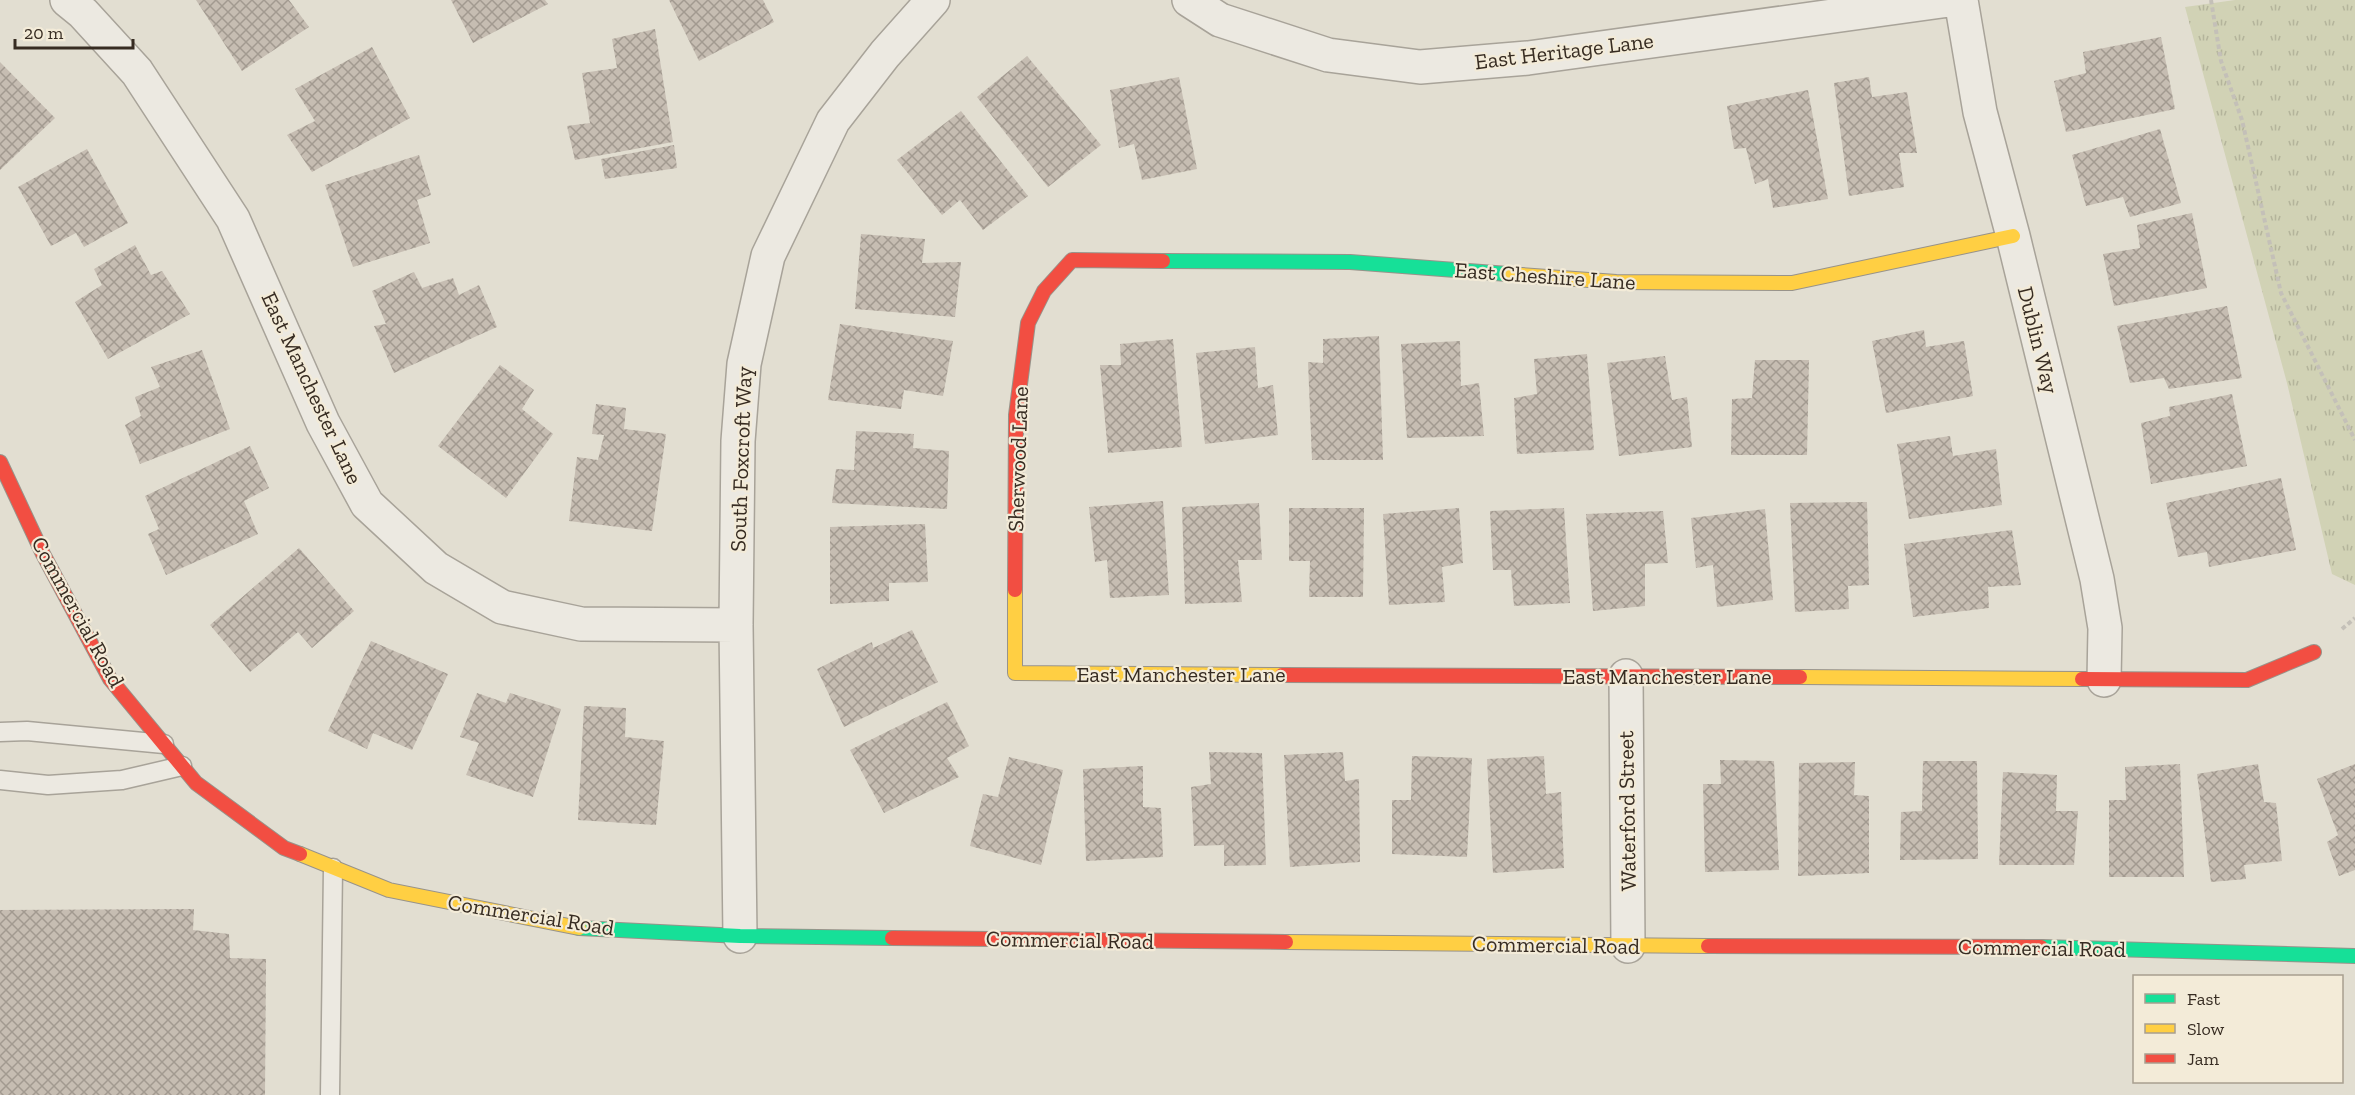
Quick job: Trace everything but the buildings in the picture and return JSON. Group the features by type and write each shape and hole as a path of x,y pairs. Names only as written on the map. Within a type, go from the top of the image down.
{"street":[{"name":"East Manchester Lane","path":"67,0 83,13 137,72 233,219 323,423 367,504 436,568 502,607 580,624 736,625"},
{"name":"South Foxcroft Way","path":"740,936 736,625 738,441 744,364 768,256 833,121 885,54 933,0"},
{"name":"East Heritage Lane","path":"1189,0 1220,20 1328,55 1420,67 1528,58 1949,0"},
{"name":"Dublin Way","path":"1961,0 1980,112 2013,236 2097,579 2105,628 2104,680"},
{"name":"East Cheshire Lane","path":"1072,260 1350,262 1616,282 1792,282 2013,236"},
{"name":"Sherwood Lane","path":"1015,673 1016,415 1028,323 1044,291 1072,260"},
{"name":"Commercial Road","path":"0,463 43,554 110,679 196,783 284,848 389,890 589,930 740,936 1628,946 2024,947 2355,956"},
{"name":"East Manchester Lane","path":"1015,673 2247,680 2314,652"},
{"name":"Waterford Street","path":"1626,676 1628,946"}],"lane":[{"path":"0,732 27,731 164,744"},
{"path":"0,780 48,785 122,780 183,766"},
{"path":"330,1095 333,868"}],"path":[{"path":"2211,0 2221,61 2242,120 2281,293 2355,440"}],"green space":[{"path":"2235,0 2355,0 2355,585 2332,574 2287,383 2185,7"}],"traffic: fast":[{"path":"1163,261 1350,262 1508,274"},
{"path":"579,928 740,936 892,938"},
{"path":"2041,947 2355,956"}],"traffic: slow":[{"path":"1508,274 1616,282 1792,283 2013,236"},
{"path":"1015,590 1015,673 1282,675"},
{"path":"1800,677 2082,679"},
{"path":"300,854 389,890 579,928"},
{"path":"1286,942 1708,946"}],"traffic: jam":[{"path":"1015,590 1016,415 1028,323 1044,291 1072,260 1163,261"},
{"path":"0,462 43,554 110,679 196,783 284,848 300,854"},
{"path":"2082,679 2247,680 2314,652"},
{"path":"1282,675 1800,677"},
{"path":"892,938 1286,942"},
{"path":"1708,946 2041,947"}]}
